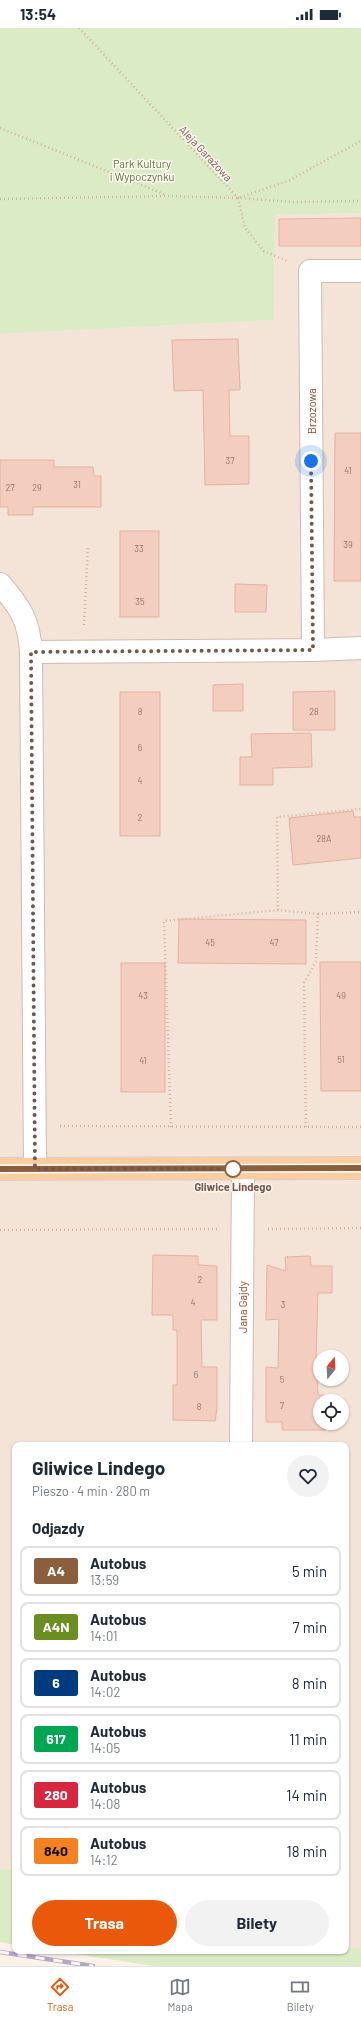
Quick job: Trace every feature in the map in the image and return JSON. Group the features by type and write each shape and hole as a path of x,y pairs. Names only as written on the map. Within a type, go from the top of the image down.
{"main road":[{"path":"0,1169 361,1168"}],"street":[{"path":"310,271 361,271"},
{"name":"Brzozowa","path":"310,271 313,650"},
{"path":"0,584 14,600 24,616 30,632 35,1169"},
{"path":"31,652 313,650 361,648"},
{"name":"Jana Gajdy","path":"241,1442 243,1169"}],"path":[{"name":"Aleja Garażowa","path":"79,28 238,198"},
{"path":"0,128 168,196"},
{"path":"238,198 288,181 361,141"},
{"path":"0,199 168,196 238,198 294,202 361,201"},
{"path":"238,198 245,228 264,251 310,271"},
{"path":"84,629 88,546"},
{"path":"278,910 277,816 361,809"},
{"path":"171,1126 164,921 278,910 318,914 361,912"},
{"path":"306,1127 304,984 316,961 318,914"},
{"path":"56,1126 361,1127"},
{"path":"0,1230 361,1228"}],"shaded area":[{"path":"361,213 361,1948 349,1948 349,1442 12,1442 12,1870 0,1869 0,334 274,320 275,215"}],"green space":[{"name":"Park Kultury i Wypoczynku","path":"0,28 361,28 361,213 275,215 274,320 0,334"},
{"path":"0,1869 12,1870 12,1944 0,1942"},
{"path":"349,1948 361,1948 361,1966 155,1966 75,1954 349,1954"}],"building":[{"path":"361,218 361,246 279,246 279,219"},
{"path":"238,339 240,390 229,390 230,436 249,436 249,484 205,485 203,390 174,391 172,340"},
{"path":"335,433 361,433 361,581 334,581"},
{"path":"0,460 54,460 54,467 93,467 94,476 101,476 101,507 33,507 33,515 8,515 8,507 0,507"},
{"path":"120,531 159,531 159,617 120,617"},
{"path":"235,584 267,585 266,612 235,612"},
{"path":"243,684 243,711 213,711 213,685"},
{"path":"335,691 335,730 293,730 293,692"},
{"path":"120,692 160,692 160,836 120,836"},
{"path":"311,733 312,767 273,768 273,785 240,785 240,757 252,757 251,734"},
{"path":"353,811 354,817 361,817 361,858 293,865 289,818"},
{"path":"179,919 306,920 306,964 178,963"},
{"path":"320,962 361,962 361,1091 321,1091"},
{"path":"121,963 165,963 165,1092 121,1092"},
{"path":"153,1255 198,1256 198,1265 217,1266 217,1320 201,1320 202,1367 217,1367 217,1409 215,1421 173,1420 173,1385 177,1385 177,1330 173,1330 173,1315 152,1315"},
{"path":"310,1256 311,1266 332,1266 332,1293 318,1293 316,1350 313,1350 313,1386 318,1386 318,1394 313,1394 313,1430 282,1430 282,1422 266,1422 266,1367 278,1368 279,1319 266,1320 267,1265 286,1271 285,1257"}],"railway":[{"path":"0,1952 12,1954"},
{"path":"13,1954 93,1966"}],"bus line":[{"name":"A4","path":"0,1169 361,1168"}],"place":[{"name":"Gliwice Lindego","path":"233,1169"}],"route":[{"path":"233,1169 35,1169 31,652 313,650 311,461"}]}
